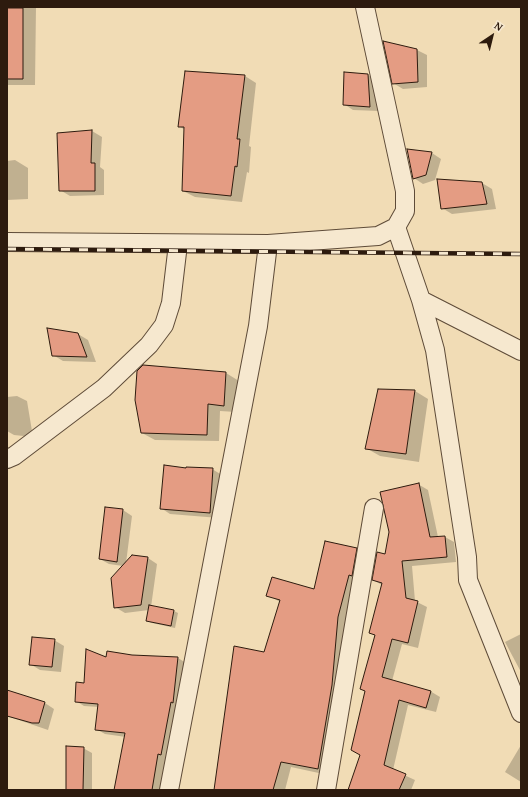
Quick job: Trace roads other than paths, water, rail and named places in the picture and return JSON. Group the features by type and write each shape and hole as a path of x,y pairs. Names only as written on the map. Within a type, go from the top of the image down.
{"street":[{"path":"7,242 268,244 378,236 396,227 405,211 405,191 364,7"},
{"path":"396,227 422,300 435,350 467,557 468,580 521,713"},
{"path":"7,459 14,456 104,388 150,345 164,325 171,302 178,244"},
{"path":"169,790 258,326 268,244"},
{"path":"422,300 521,351"},
{"path":"326,790 374,508"}],"railway":[{"path":"7,249 521,254"}]}
